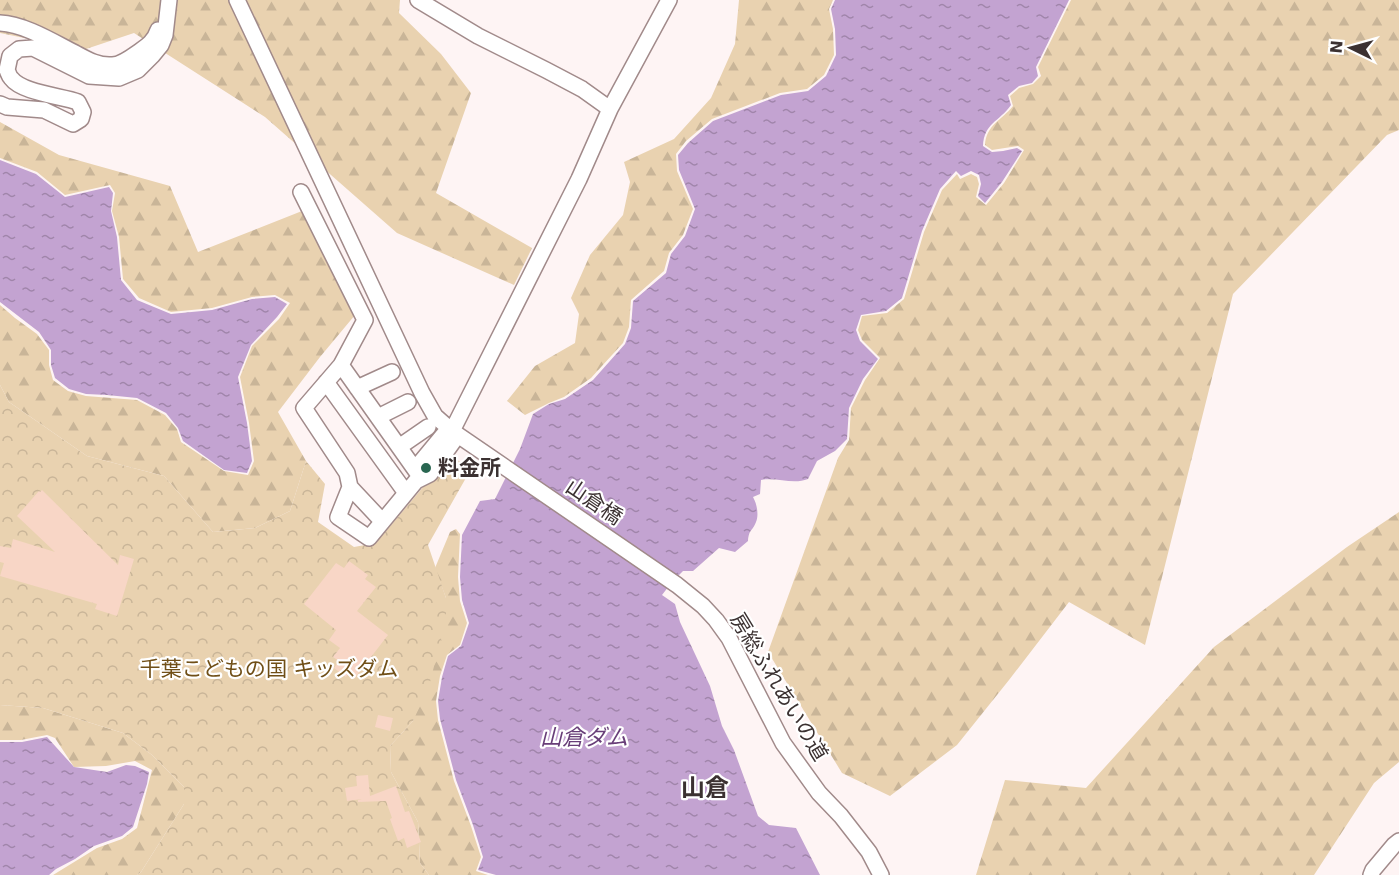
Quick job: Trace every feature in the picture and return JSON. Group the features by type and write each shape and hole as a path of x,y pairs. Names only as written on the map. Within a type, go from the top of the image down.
{"street":[{"path":"0,23 31,31 94,63 114,66 129,58 155,38 160,0"},
{"path":"0,104 7,107 44,110 73,124 81,119 82,112 78,102 40,93 12,80 7,69 10,56 19,49 33,48 89,76 118,78 138,70 160,45 165,35 169,0"},
{"name":"山倉橋","path":"237,0 422,393 435,416 453,431 677,585"},
{"path":"418,0 478,36 582,90 610,109"},
{"path":"350,487 338,517 369,538 414,480 430,474 579,179 610,109 669,0"},
{"path":"301,192 365,320 341,365 304,408 347,473 350,487 382,522"},
{"path":"341,365 399,447 414,480"},
{"path":"357,388 392,372"},
{"path":"326,382 414,480"},
{"path":"378,417 408,402"},
{"path":"399,447 428,427"},
{"name":"房総ふれあいの道","path":"677,585 703,606 729,638 783,743 819,793 869,852 881,875"},
{"path":"1371,875 1399,841"}],"green space":[{"path":"0,0 400,0 399,13 441,54 471,93 436,193 532,248 514,285 397,233 265,117 134,33 83,50 0,33"},
{"path":"739,0 833,0 829,9 833,29 834,55 824,75 807,89 780,93 712,119 686,141 676,154 677,171 693,209 683,235 669,253 664,271 631,300 629,327 623,343 591,378 564,397 525,415 507,401 535,366 575,343 579,314 571,298 590,255 623,215 630,182 624,162 674,139 711,98 735,44"},
{"path":"1071,0 1399,0 1399,130 1387,135 1233,294 1145,645 1069,602 957,745 890,796 842,773 768,652 838,458 849,440 851,408 865,380 880,358 862,340 858,330 862,316 887,313 904,299 924,232 942,190 957,174 960,179 971,174 977,177 979,184 976,197 986,205 1004,183 1024,150 1018,146 992,150 985,145 988,132 1013,106 1010,96 1019,88 1033,84 1041,76 1038,67"},
{"path":"0,122 59,155 170,186 198,252 302,211 355,315 278,412 306,461 290,511 255,528 213,532 164,476 87,456 9,402 0,385 0,305 37,334 49,350 49,365 53,380 68,391 86,396 137,400 165,415 177,429 181,442 224,471 248,475 254,461 240,377 252,346 279,319 290,303 275,295 252,297 212,308 171,312 139,298 123,279 119,237 112,211 115,193 110,185 65,195 37,172 0,158"},
{"name":"千葉こどもの国 キッズダム","path":"0,385 9,402 87,456 164,476 213,532 255,528 290,511 306,461 325,484 318,522 354,547 376,543 450,455 471,469 428,545 446,598 446,619 429,686 413,721 390,746 391,772 418,822 420,863 429,875 137,875 184,804 184,787 152,755 123,733 43,708 0,705"},
{"path":"1399,512 1399,762 1374,783 1314,875 976,875 1005,780 1086,788 1214,647 1347,547"},
{"path":"456,529 460,534 458,577 460,601 467,623 460,645 447,655 440,676 436,701 438,720 454,781 481,857 476,871 488,875 429,875 420,863 418,822 391,772 390,746 413,721 446,598 435,568 450,532"},
{"path":"0,705 43,708 123,733 152,755 184,787 184,804 141,872 137,875 53,875 97,848 122,839 137,828 152,770 135,761 106,766 74,767 55,738 47,735 21,740 0,740"}],"water":[{"name":"山倉ダム","path":"835,0 1069,0 1036,67 1038,76 1032,83 1019,86 1008,95 1011,105 986,132 983,146 992,152 1017,148 1022,151 1002,182 985,203 978,196 981,184 979,175 971,171 961,176 956,171 940,189 922,231 902,298 886,311 861,315 856,330 860,341 878,359 863,379 849,408 847,439 835,451 817,461 808,479 802,481 761,480 760,494 753,497 757,516 748,541 735,552 719,548 693,571 683,571 662,595 675,604 680,622 710,686 722,726 734,750 758,816 769,825 796,828 820,875 496,875 478,870 483,857 456,780 440,719 438,701 448,656 461,646 469,623 462,600 460,577 462,535 480,501 495,499 520,449 533,414 549,404 565,399 593,380 625,344 631,328 633,301 666,273 671,254 685,236 695,209 679,170 678,155 713,121 781,95 808,91 826,76 836,55 835,29 831,9"},
{"path":"0,160 36,174 65,197 109,187 113,193 111,211 117,237 121,280 137,300 171,314 212,310 252,299 275,297 287,304 251,345 238,377 252,461 247,473 224,470 183,441 178,428 166,413 137,398 86,394 69,389 55,378 51,365 51,350 39,332 0,302"},
{"path":"47,737 74,767 107,772 126,765 149,772 133,827 122,836 94,846 49,875 0,875 0,742 22,742"}],"building":[{"path":"42,490 118,565 120,555 134,559 117,616 95,609 97,604 0,576 4,563 0,562 0,546 11,548 13,539 55,552 17,516"},
{"path":"349,561 368,575 365,579 376,587 357,611 388,635 354,679 348,674 346,677 334,668 339,661 333,657 340,648 329,640 336,630 304,604 336,563 344,568"},
{"path":"378,715 393,718 390,731 375,727"},
{"path":"368,775 370,796 396,786 405,812 409,811 421,842 407,848 404,838 398,841 386,801 358,802 362,799 347,801 345,788 357,786 356,776"}],"place":[{"name":"料金所","path":"426,468"}],"district":[{"name":"山倉","path":"705,788"}]}
